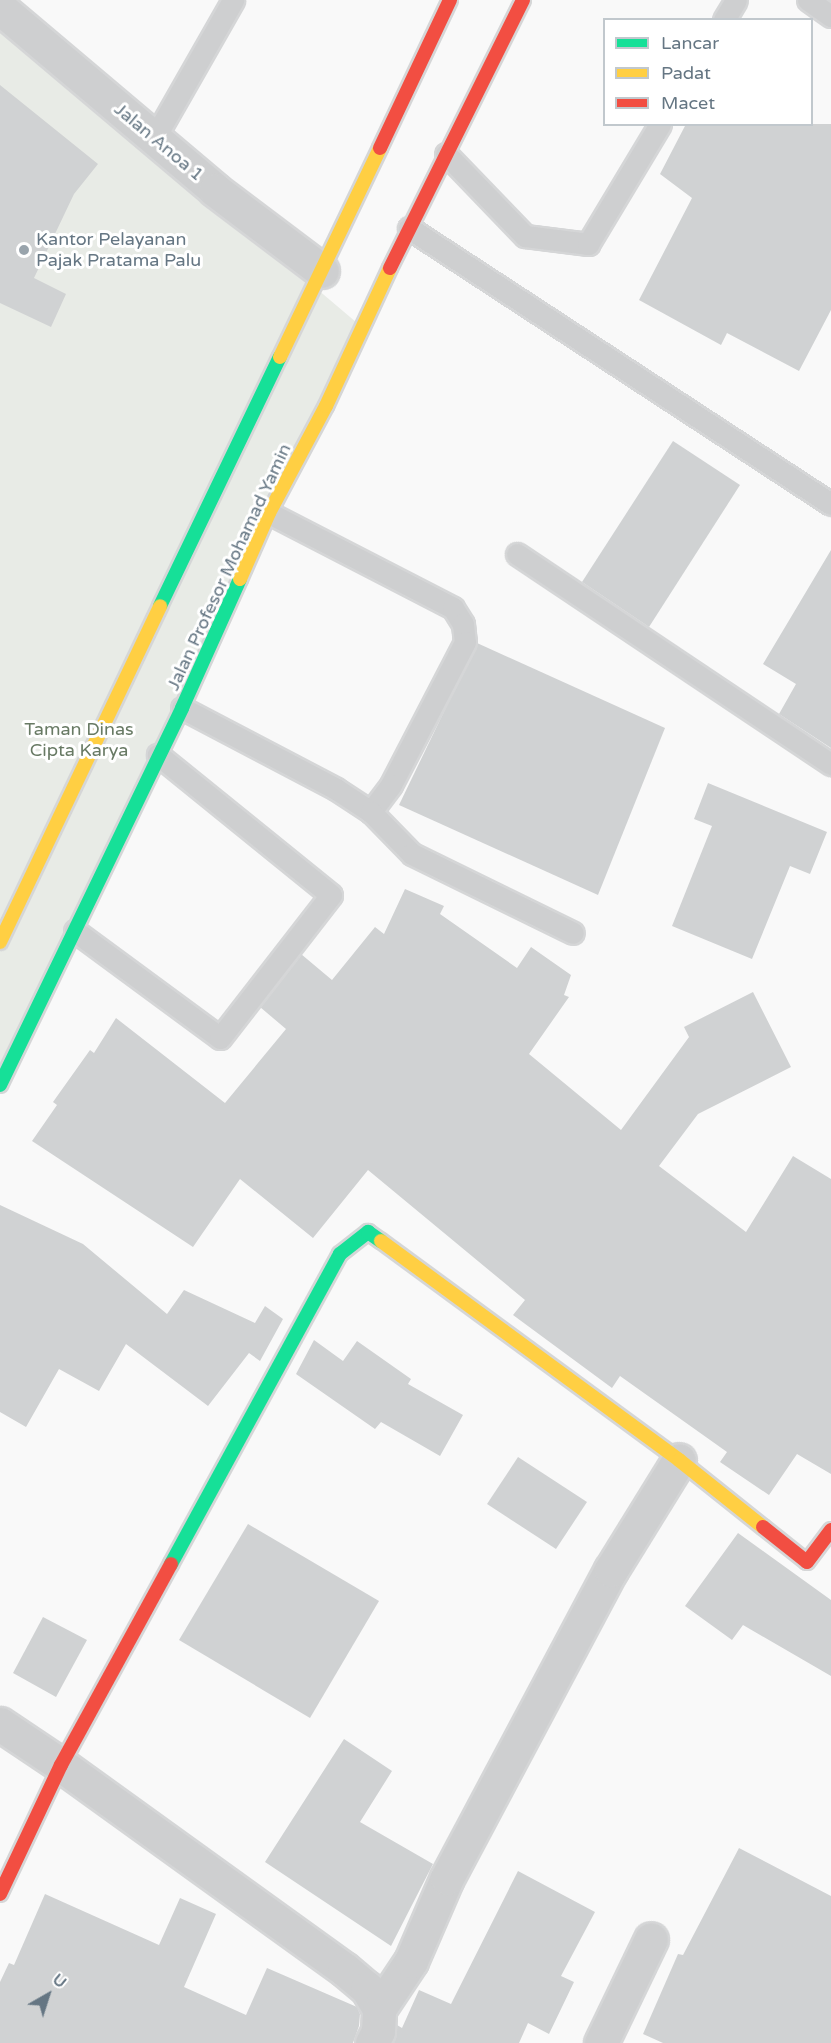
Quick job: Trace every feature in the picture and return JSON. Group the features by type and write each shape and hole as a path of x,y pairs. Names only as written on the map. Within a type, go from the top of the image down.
{"main road":[{"path":"0,942 450,0"},
{"name":"Jalan Profesor Mohamad Yamin","path":"0,1084 182,708 270,513 326,406 409,228 523,0"},
{"path":"0,1894 61,1765 340,1254 368,1232 679,1460 807,1562 831,1530"}],"street":[{"name":"Jalan Anoa 1","path":"0,8 215,190 322,271"},
{"path":"372,2043 378,2031 379,2009 411,1961 447,1878 611,1570 679,1460"},
{"path":"0,1724 61,1765 345,1969 367,1988 379,2009"},
{"path":"601,2043 651,1939"}],"lane":[{"path":"155,137 233,0"},
{"path":"725,18 736,0"},
{"path":"808,0 831,16"},
{"path":"446,154 525,236 588,244 659,126"},
{"path":"409,228 831,504"},
{"path":"270,513 453,608 463,624 465,642 391,785 371,812"},
{"path":"517,554 831,764"},
{"path":"182,708 336,789 371,812 412,854 573,933"},
{"path":"75,931 220,1038 330,895 158,755"}],"green space":[{"name":"Taman Dinas Cipta Karya","path":"0,15 120,122 363,328 0,1084"}],"building":[{"path":"0,85 98,164 74,194 34,278 66,294 51,327 0,303"},
{"path":"831,124 831,310 799,371 727,333 721,345 639,300 692,198 660,174 685,126"},
{"path":"673,441 740,485 649,627 582,582"},
{"path":"831,550 831,748 779,714 796,684 763,664"},
{"path":"477,643 665,728 598,895 399,805"},
{"path":"708,783 827,832 810,874 790,866 752,959 672,926 712,826 694,819"},
{"path":"405,889 444,906 440,914 517,968 531,947 571,975 564,995 569,997 529,1054 621,1130 689,1037 684,1027 753,992 791,1067 698,1114 659,1166 746,1232 793,1156 831,1179 831,1474 797,1454 769,1495 720,1462 727,1452 620,1376 612,1388 513,1315 525,1300 368,1170 313,1238 240,1179 193,1247 32,1141 57,1105 53,1102 90,1050 94,1053 116,1018 225,1103 286,1029 260,1007 301,954 332,980 375,927 384,934"},
{"path":"0,1205 83,1244 167,1314 184,1290 255,1323 265,1306 283,1319 260,1361 249,1353 208,1406 126,1344 99,1391 59,1369 26,1427 0,1412"},
{"path":"314,1340 343,1361 357,1341 411,1379 408,1384 463,1415 440,1456 381,1422 375,1429 296,1374"},
{"path":"518,1457 587,1502 556,1549 487,1504"},
{"path":"248,1524 379,1601 310,1718 179,1640"},
{"path":"738,1533 831,1600 831,1676 743,1625 732,1640 685,1606"},
{"path":"43,1617 87,1640 56,1697 13,1673"},
{"path":"344,1739 392,1771 360,1822 433,1864 391,1946 265,1862"},
{"path":"739,1848 831,1896 831,2043 663,2043 643,2034 678,1954 683,1955"},
{"path":"518,1871 595,1912 561,1976 574,1982 549,2034 528,2023 519,2043 393,2043 397,2025 402,2028 419,1990 451,2004"},
{"path":"45,1894 159,1945 180,1898 216,1914 184,1987 246,2015 267,1968 357,2007 360,2014 359,2026 353,2043 0,2043 0,1982 9,1963 14,1965"}],"traffic: fast":[{"path":"160,606 280,357"},
{"path":"0,1085 182,708 240,579"},
{"path":"171,1564 340,1254 368,1232 381,1241"}],"traffic: slow":[{"path":"280,357 380,148"},
{"path":"240,579 269,513 326,406 390,268"},
{"path":"0,942 160,606"},
{"path":"381,1241 679,1460 763,1527"}],"traffic: jam":[{"path":"380,148 450,0"},
{"path":"390,268 523,0"},
{"path":"763,1527 807,1562 831,1530"},
{"path":"0,1894 61,1765 171,1564"}],"place":[{"name":"Kantor Pelayanan Pajak Pratama Palu","path":"24,250"}]}
